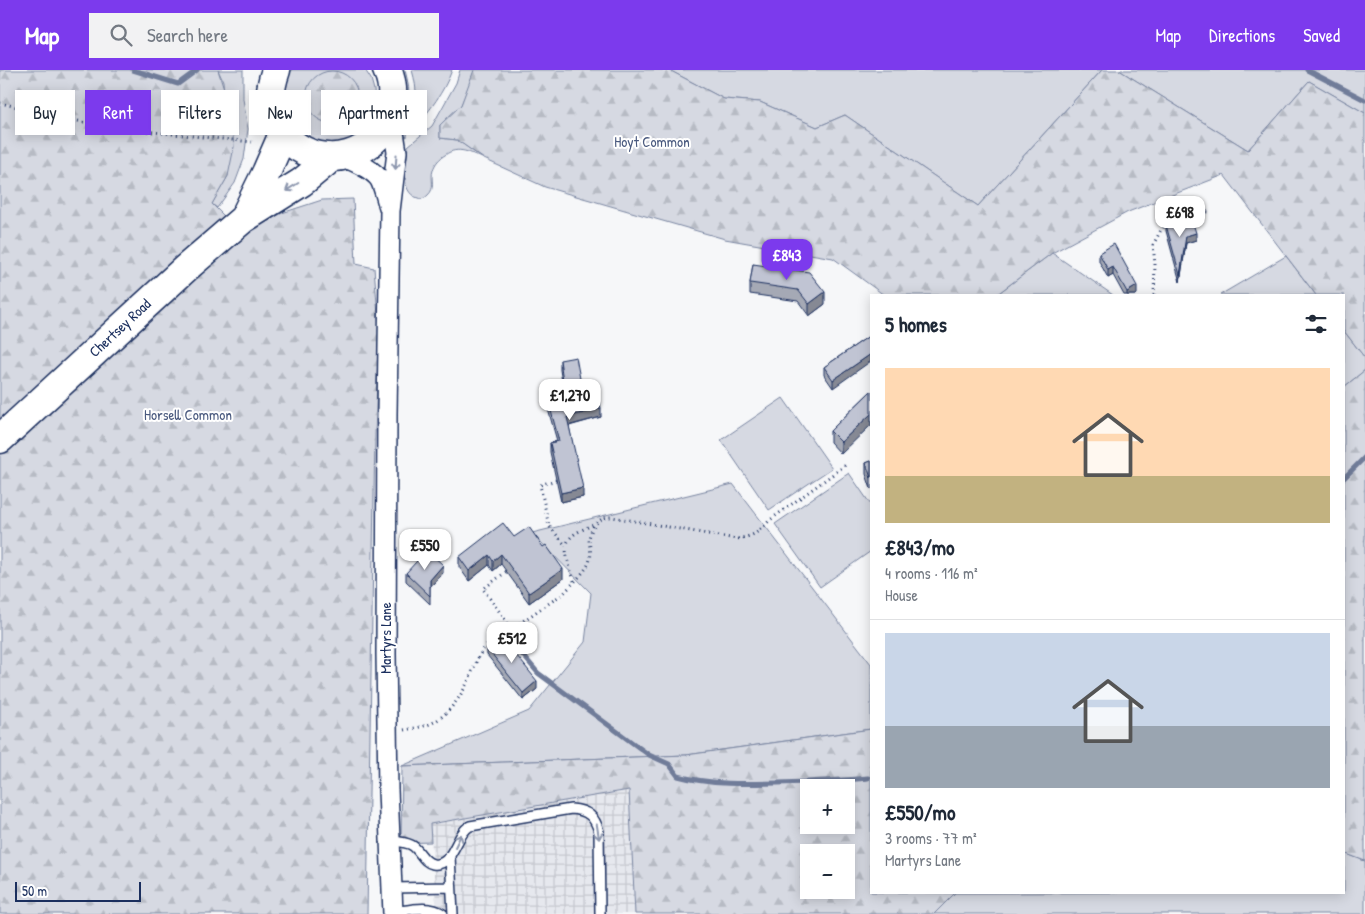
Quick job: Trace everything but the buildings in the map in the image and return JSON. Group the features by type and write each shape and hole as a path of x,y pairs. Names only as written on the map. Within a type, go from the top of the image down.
{"main road":[{"path":"387,70 393,90"},
{"path":"271,90 272,74"},
{"name":"Chertsey Road","path":"243,219 283,135"},
{"path":"284,135 299,148 319,156 337,157 351,155 369,146 379,135"},
{"name":"Chertsey Road","path":"0,439 186,268 243,219 302,182 337,157"}],"street":[{"name":"Martyrs Lane","path":"393,913 386,646 390,211 397,152 394,135"},
{"name":"Martyrs Lane","path":"337,157 373,173 379,179 390,211"}],"lane":[{"path":"390,840 412,845 427,862 436,864 443,862 450,856 460,835 470,826 580,809 596,821 599,832 600,914"},
{"path":"450,856 453,914"},
{"path":"392,888 451,887"},
{"path":"393,913 430,908 442,914"}],"path":[{"path":"0,104 104,127 252,142"},
{"path":"1154,294 1155,264 1153,245 1160,230 1168,222 1187,212 1211,212"},
{"path":"387,732 433,723 445,714 464,692 480,653 486,646 564,592 574,582 591,558 589,538 591,530 604,518 612,517 736,539 750,537 759,532 770,520 847,464"},
{"path":"556,480 540,485 549,526 566,546"},
{"path":"574,582 567,558 567,541 573,534 596,524"},
{"path":"512,568 484,589 512,628"}],"shaded area":[{"path":"629,790 635,914 437,914 430,824"}],"green space":[{"name":"Horsell Common","path":"0,70 218,70 224,90 161,90 161,135 233,135 234,147 228,176 212,204 243,235 282,213 322,200 353,199 356,264 374,268 379,327 375,434 367,914 0,914"},
{"path":"218,70 243,70 243,99 248,129 244,159 235,183 217,208 212,204 228,176 226,135 239,135 239,90 223,90 223,81"},
{"path":"292,70 365,70 371,79 374,90 321,90 321,135 357,135 341,144 330,145 307,140 303,135 311,135 311,90 283,90 285,81"},
{"path":"400,70 405,70 409,88 409,90 404,90"},
{"path":"412,70 452,70 445,86 427,113 427,90 415,90"},
{"path":"460,70 474,70 461,105 440,125 440,138 457,140 484,159 460,150 445,155 434,167 432,189 425,198 419,199 412,195 406,183 405,167 408,146 421,135 427,135 427,130 432,126 456,83"},
{"name":"Hoyt Common","path":"474,70 669,70 724,99 760,102 817,127 845,115 978,206 1102,70 1119,70 1248,150 1309,81 1365,113 1365,358 1345,332 1345,294 1315,294 1224,175 1128,212 1052,253 997,294 883,294 833,258 725,239 545,187 484,159 457,140 440,138 440,125 461,105"},
{"path":"669,70 1102,70 978,206 845,115 817,127 760,102 724,99"},
{"path":"1119,70 1365,70 1365,113 1309,81 1248,150"},
{"path":"332,71 342,73 357,90 321,90 321,120 311,111 311,90 307,90 308,87 322,73"},
{"path":"1052,253 1112,294 997,294"},
{"path":"1286,256 1315,294 1222,294"},
{"path":"1345,332 1365,358 1365,370 1345,386"},
{"path":"1365,370 1365,861 1345,853 1345,386"},
{"path":"783,398 832,468 769,510 721,440"},
{"path":"849,473 870,504 870,552 820,587 775,524"},
{"path":"733,484 870,663 870,729 686,755 402,766 529,711 585,642 591,593 532,533"},
{"path":"870,729 870,894 954,894 934,914 635,914 629,790 430,824 431,842 401,843 402,766 686,755"},
{"path":"1345,853 1365,861 1365,914 934,914 954,894 1345,894"}],"waterway":[{"path":"133,70 178,84 197,70"},
{"path":"1307,70 1365,100"},
{"path":"1345,477 1365,457"},
{"path":"512,642 538,673 649,755 669,764 678,776 703,781 741,784 868,778"}]}
